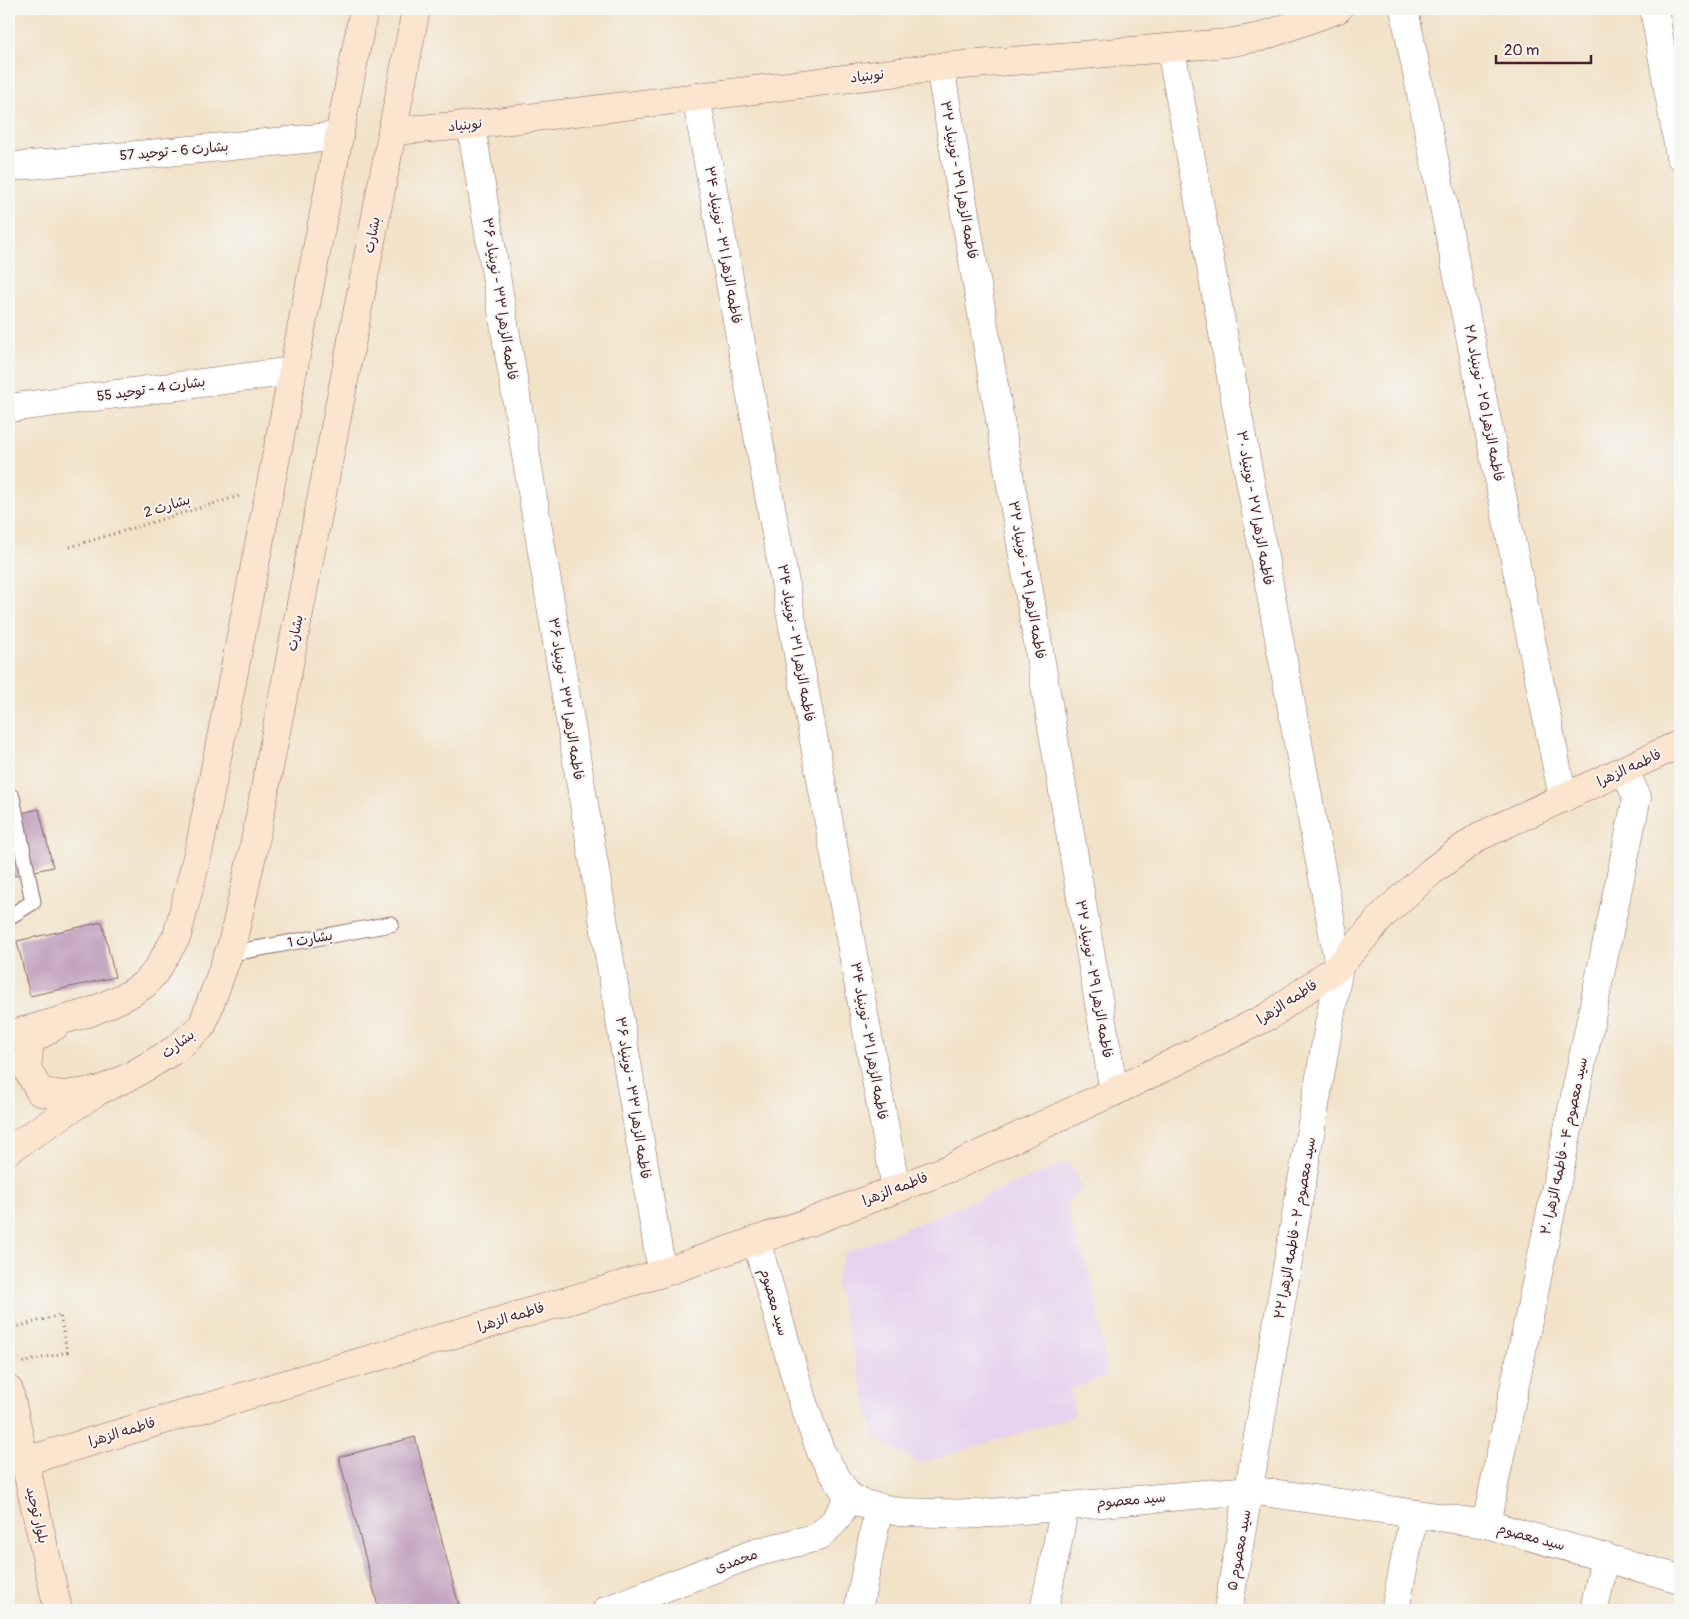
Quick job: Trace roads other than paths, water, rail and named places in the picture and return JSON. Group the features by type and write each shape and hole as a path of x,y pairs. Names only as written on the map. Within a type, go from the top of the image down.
{"street":[{"path":"9,1035 63,1021 128,996 145,984 156,971 177,936 200,845 364,9"},
{"name":"بشارت","path":"9,1150 98,1091 130,1076 176,1049 202,1026 228,954 253,851 416,9"},
{"name":"نوبنیاد","path":"392,131 470,125 940,67 1171,49 1244,40 1297,17 1338,9"},
{"name":"فاطمه الزهرا ۲۵ - نوبنیاد ۲۸","path":"1404,9 1563,798"},
{"path":"1654,9 1680,156"},
{"name":"فاطمه الزهرا ۲۷ - نوبنیاد ۳۰","path":"1171,49 1339,966"},
{"name":"فاطمه الزهرا ۲۹ - نوبنیاد ۳۲","path":"940,67 1114,1092"},
{"name":"فاطمه الزهرا ۳۱ - نوبنیاد ۳۴","path":"696,97 896,1189"},
{"name":"فاطمه الزهرا ۳۳ - نوبنیاد ۳۶","path":"470,125 662,1272"},
{"name":"بشارت 6 - توحید 57","path":"9,167 339,136"},
{"name":"بشارت 4 - توحید 55","path":"9,408 293,371"},
{"name":"فاطمه الزهرا","path":"25,1461 662,1272 818,1220 953,1166 1114,1092 1269,1016 1339,966 1386,912 1432,871 1478,837 1680,744"},
{"name":"سید معصوم ۴ - فاطمه الزهرا ۲۰","path":"1486,1524 1637,797 1624,770"},
{"name":"سید معصوم ۲ - فاطمه الزهرا ۲۲","path":"1250,1490 1339,966"},
{"path":"63,1021 30,1041 27,1069 40,1092 64,1095 98,1091"},
{"name":"سید معصوم","path":"756,1240 802,1400 816,1440 832,1474 850,1498 900,1512 957,1514 1018,1512 1065,1506 1250,1490 1486,1524 1680,1579"},
{"name":"بلوار توحید","path":"9,1390 58,1610"},
{"name":"سید معصوم ۵","path":"1228,1610 1250,1490"},
{"name":"محمدی","path":"607,1610 754,1553 818,1537 835,1521 850,1498"},
{"path":"1044,1610 1065,1506"},
{"path":"858,1610 879,1507"},
{"path":"1395,1610 1414,1514"},
{"path":"1594,1610 1605,1557"}],"lane":[{"path":"9,796 12,797 33,902 9,918"},
{"name":"بشارت 1","path":"228,954 392,924"}]}
